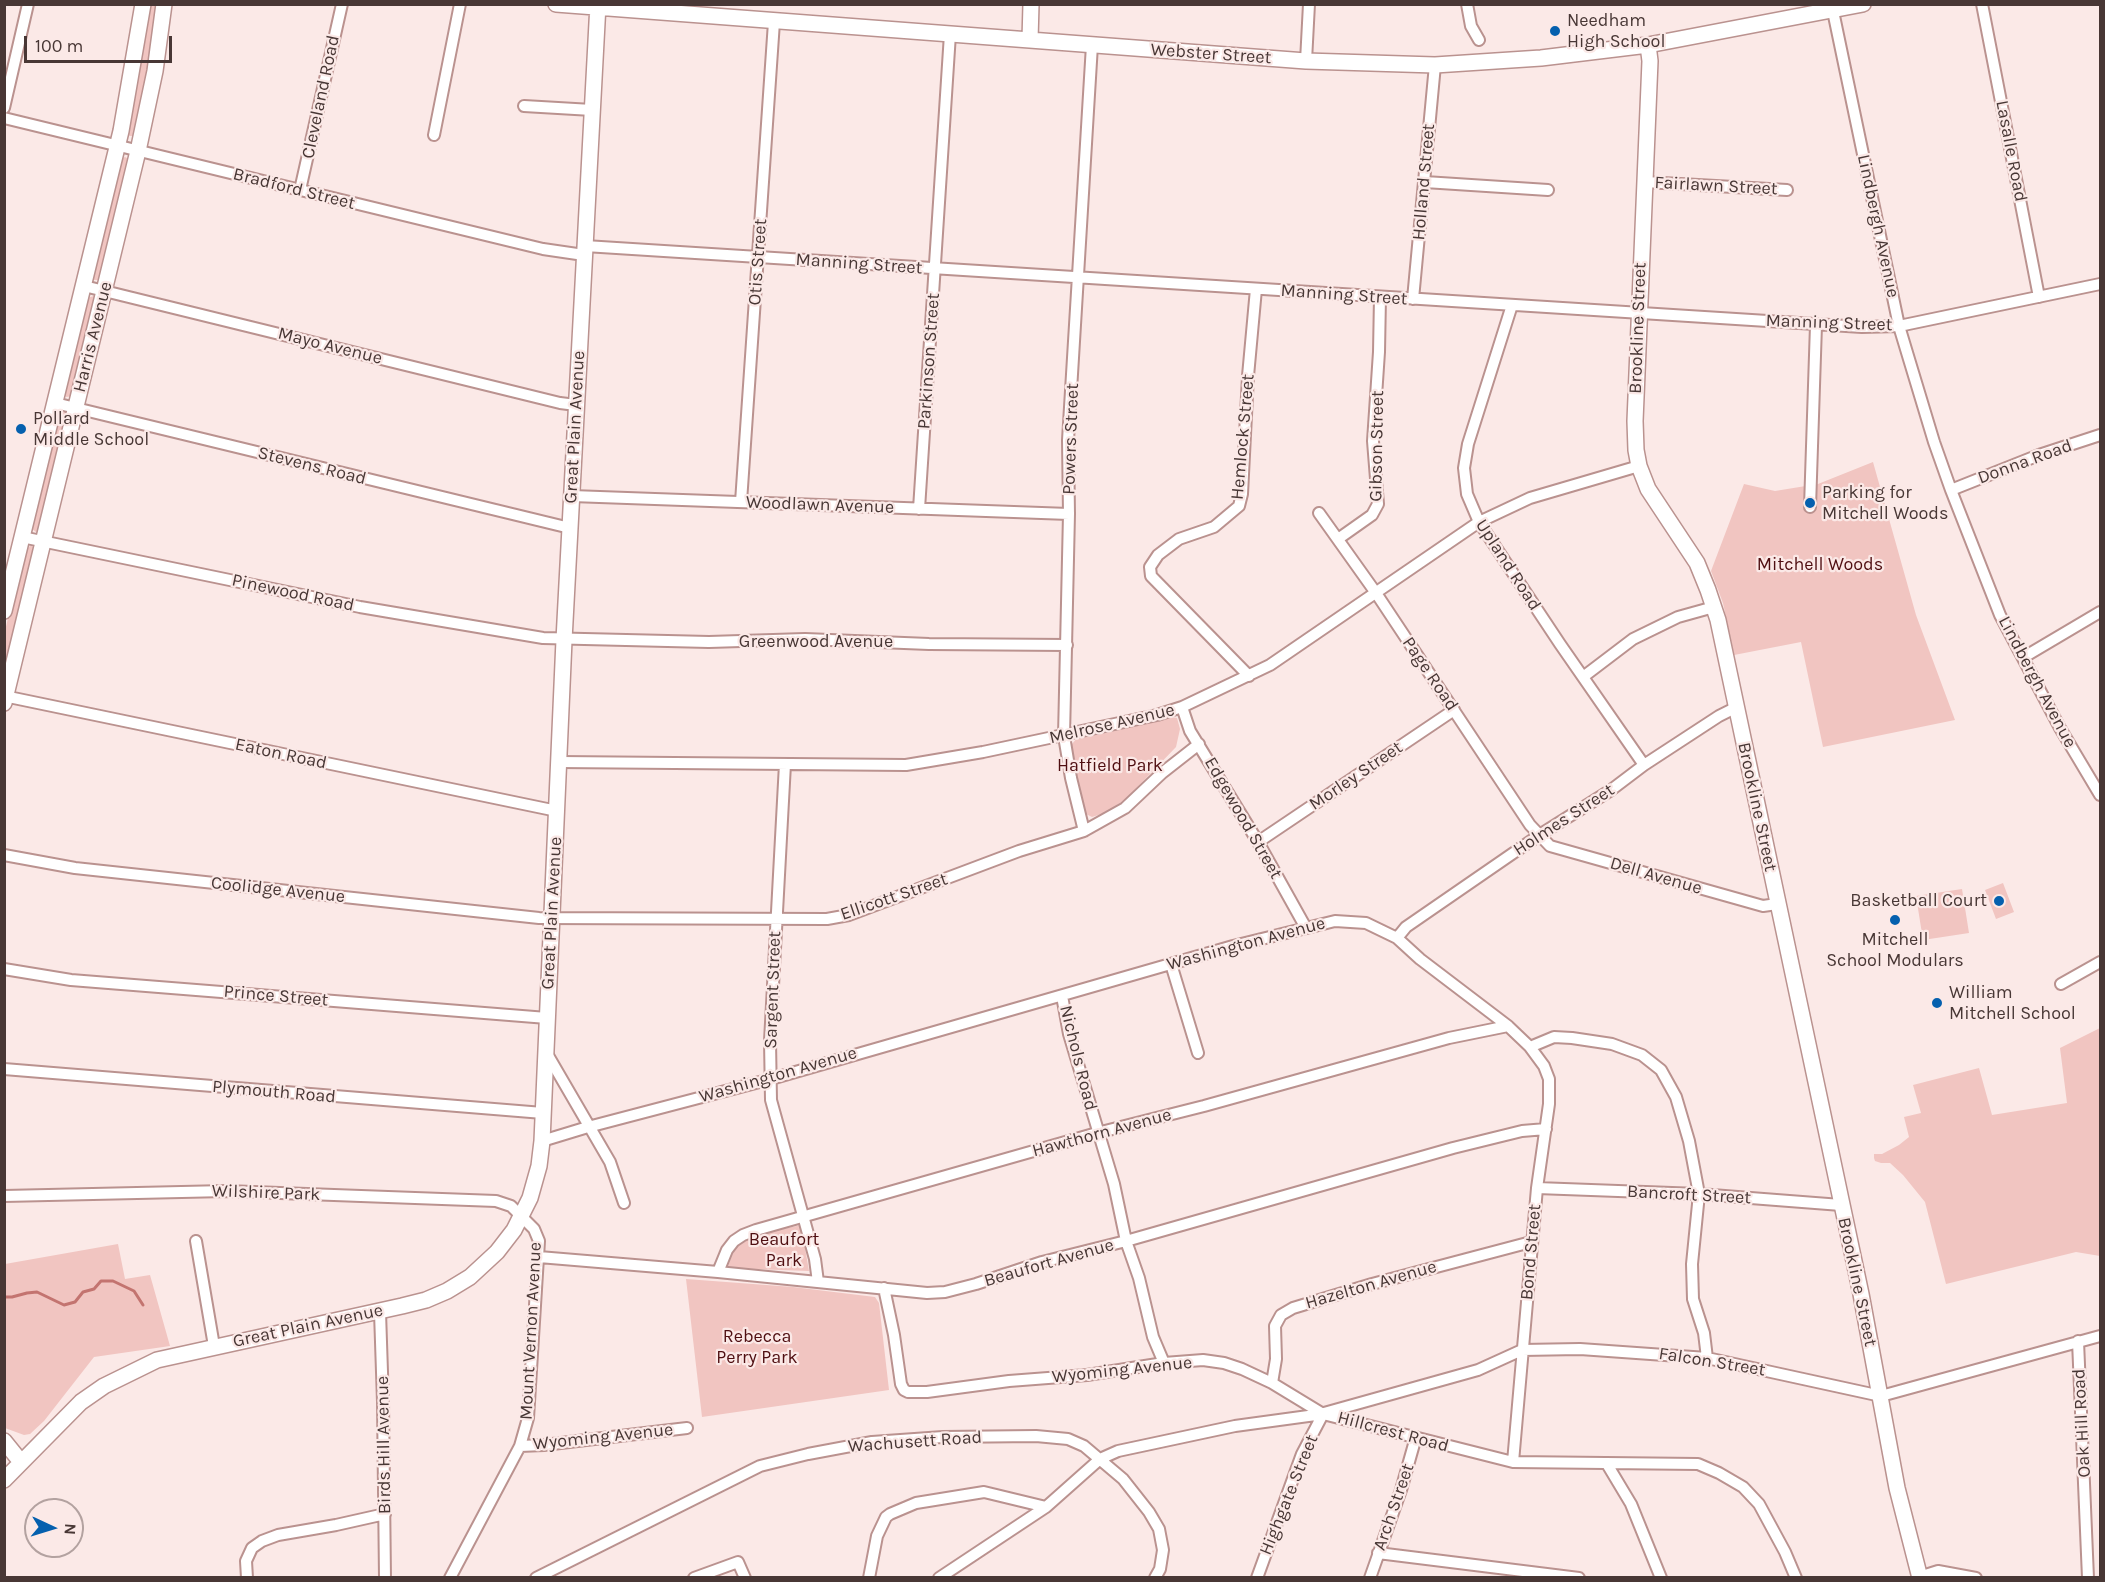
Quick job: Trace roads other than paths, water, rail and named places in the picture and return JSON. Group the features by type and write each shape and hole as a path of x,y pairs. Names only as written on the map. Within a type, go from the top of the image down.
{"street":[{"path":"4,108 28,4"},
{"name":"Harris Avenue","path":"4,611 117,146 132,78 143,4"},
{"name":"Harris Avenue","path":"5,698 138,151 155,71 164,4"},
{"name":"Cleveland Road","path":"300,190 342,4"},
{"path":"434,135 460,4"},
{"name":"Webster Street","path":"556,4 1306,61 1435,65 1541,58 1648,45 1863,4"},
{"path":"1030,40 1031,4"},
{"path":"1306,61 1310,4"},
{"path":"1467,4 1471,27 1479,40"},
{"name":"Lasalle Road","path":"1982,4 2039,297"},
{"name":"Great Plain Avenue","path":"5,1479 81,1402 104,1386 157,1360 380,1312 432,1298 482,1268 503,1245 522,1216 534,1187 542,1141 564,640 597,7"},
{"name":"Lindbergh Avenue","path":"1833,11 1899,326 1951,490 2000,615 2060,728 2100,795"},
{"name":"Otis Street","path":"741,502 774,22"},
{"name":"Parkinson Street","path":"919,509 950,34"},
{"name":"Powers Street","path":"1084,831 1071,778 1064,736 1069,514 1068,440 1092,45"},
{"name":"Brookline Street","path":"1648,45 1650,61 1635,421 1636,450 1639,466 1654,500 1697,563 1714,607 1861,1294 1898,1488 1920,1577"},
{"name":"Holland Street","path":"1413,299 1435,65"},
{"path":"524,106 592,110"},
{"name":"Bradford Street","path":"4,118 543,249 584,250"},
{"path":"1425,182 1548,190"},
{"name":"Fairlawn Street","path":"1645,182 1787,190"},
{"name":"Manning Street","path":"584,250 758,257 1863,327 1899,326 2100,284"},
{"name":"Mayo Avenue","path":"84,286 560,403 576,405"},
{"name":"Hemlock Street","path":"1249,676 1151,576 1150,567 1158,555 1179,539 1215,527 1239,506 1242,494 1248,376 1256,289"},
{"name":"Gibson Street","path":"1338,539 1372,515 1378,504 1373,441 1380,297"},
{"name":"Upland Road","path":"1512,305 1468,444 1464,468 1467,494 1479,522 1644,765"},
{"path":"1810,507 1816,325"},
{"name":"Stevens Road","path":"55,403 570,528"},
{"name":"Donna Road","path":"1951,490 2039,455 2100,435"},
{"name":"Melrose Avenue","path":"559,762 906,765 927,763 1064,736 1156,715 1182,707 1270,665 1479,522 1530,498 1639,466"},
{"name":"Woodlawn Avenue","path":"572,496 1069,514"},
{"name":"Page Road","path":"1319,513 1376,593 1538,836"},
{"name":"Pinewood Road","path":"22,537 360,607 564,640"},
{"path":"1583,677 1633,639 1678,617 1714,607"},
{"path":"2024,657 2100,612"},
{"name":"Greenwood Avenue","path":"564,640 709,642 805,639 929,644 1067,645"},
{"name":"Eaton Road","path":"5,698 557,812"},
{"name":"Edgewood Street","path":"1182,707 1190,731 1258,842 1306,928"},
{"name":"Holmes Street","path":"1396,938 1406,927 1538,836 1611,790 1644,765 1719,716 1736,708"},
{"name":"Morley Street","path":"1258,842 1454,710"},
{"name":"Ellicott Street","path":"552,919 827,919 849,915 1019,851 1084,831 1125,808 1199,744"},
{"name":"Sargent Street","path":"785,764 770,1041 771,1100 815,1259 818,1282"},
{"name":"Dell Avenue","path":"1538,836 1551,846 1763,906 1777,904"},
{"name":"Coolidge Avenue","path":"4,855 75,868 552,919"},
{"name":"Washington Avenue","path":"542,1141 771,1079 1171,964 1335,921 1366,923 1396,938 1508,1026 1530,1047"},
{"path":"2061,984 2100,962"},
{"path":"1171,964 1198,1053"},
{"name":"Prince Street","path":"4,969 71,980 548,1018"},
{"name":"Nichols Road","path":"1062,996 1097,1132 1114,1184 1126,1240 1139,1278 1153,1337 1164,1363"},
{"name":"Hawthorn Avenue","path":"718,1272 727,1250 743,1235 1097,1132 1204,1106 1449,1038 1508,1026"},
{"path":"1530,1047 1554,1038 1572,1038 1612,1044 1642,1055 1661,1070 1676,1096 1689,1141 1699,1194 1692,1264 1693,1299 1704,1333 1707,1358"},
{"name":"Bond Street","path":"1513,1462 1531,1242 1549,1104 1549,1079 1544,1066 1530,1047"},
{"path":"546,1051 588,1127 599,1140 610,1162 624,1203"},
{"name":"Plymouth Road","path":"4,1070 543,1113"},
{"name":"Beaufort Avenue","path":"539,1257 927,1293 945,1292 1042,1262 1453,1148 1522,1131 1546,1129"},
{"name":"Bancroft Street","path":"1537,1188 1699,1194 1841,1205"},
{"name":"Wilshire Park","path":"4,1196 226,1191 496,1201 511,1206 522,1216"},
{"name":"Mount Vernon Avenue","path":"450,1578 520,1446 528,1418 539,1241 536,1233 522,1216"},
{"path":"196,1241 214,1346"},
{"name":"Hazelton Avenue","path":"1272,1383 1276,1359 1275,1326 1281,1315 1293,1308 1372,1284 1531,1242"},
{"name":"Wyoming Avenue","path":"884,1288 901,1384 903,1390 908,1392 1087,1375 1164,1363 1203,1360 1224,1363 1272,1383 1323,1414"},
{"name":"Birds Hill Avenue","path":"380,1312 385,1578"},
{"name":"Falcon Street","path":"1323,1414 1478,1370 1522,1350 1580,1349 1707,1358 1881,1396 2100,1336"},
{"name":"Oak Hill Road","path":"2078,1341 2088,1578"},
{"name":"Hillcrest Road","path":"939,1578 1046,1507 1100,1459 1118,1451 1174,1437 1323,1414 1513,1462 1698,1464 1743,1487 1759,1504 1796,1578"},
{"name":"Highgate Street","path":"1257,1578 1302,1454 1323,1414"},
{"name":"Wyoming Avenue","path":"520,1446 687,1428"},
{"name":"Wachusett Road","path":"536,1578 760,1466 872,1442 943,1437 1036,1436 1068,1438 1084,1446 1123,1479 1149,1512 1159,1529 1163,1550 1160,1569 1155,1578"},
{"name":"Arch Street","path":"1370,1578 1401,1490 1416,1437"},
{"path":"4,1442 21,1462"},
{"path":"1607,1464 1631,1504 1660,1577"},
{"path":"869,1578 877,1536 886,1517 916,1503 984,1492 1046,1507"},
{"path":"247,1578 246,1561 252,1548 262,1541 278,1535 336,1526 385,1514"},
{"path":"1378,1553 1579,1578"},
{"path":"694,1578 738,1562 745,1578"},
{"path":"1920,1577 1938,1571 1976,1578"}],"waterway":[{"path":"4,1297 37,1292 64,1305 75,1302 83,1292 94,1289 101,1281 113,1281 134,1291 143,1305"}],"place":[{"name":"Needham High School","path":"1555,31"},
{"name":"Pollard Middle School","path":"21,429"},
{"name":"Parking for Mitchell Woods","path":"1810,503"},
{"name":"Basketball Court","path":"1999,901"},
{"name":"Mitchell School Modulars","path":"1895,920"},
{"name":"William Mitchell School","path":"1937,1003"}],"park label":[{"name":"Mitchell Woods","path":"1820,565"},
{"name":"Hatfield Park","path":"1110,766"},
{"name":"Beaufort Park","path":"784,1250"},
{"name":"Rebecca Perry Park","path":"757,1347"}]}
